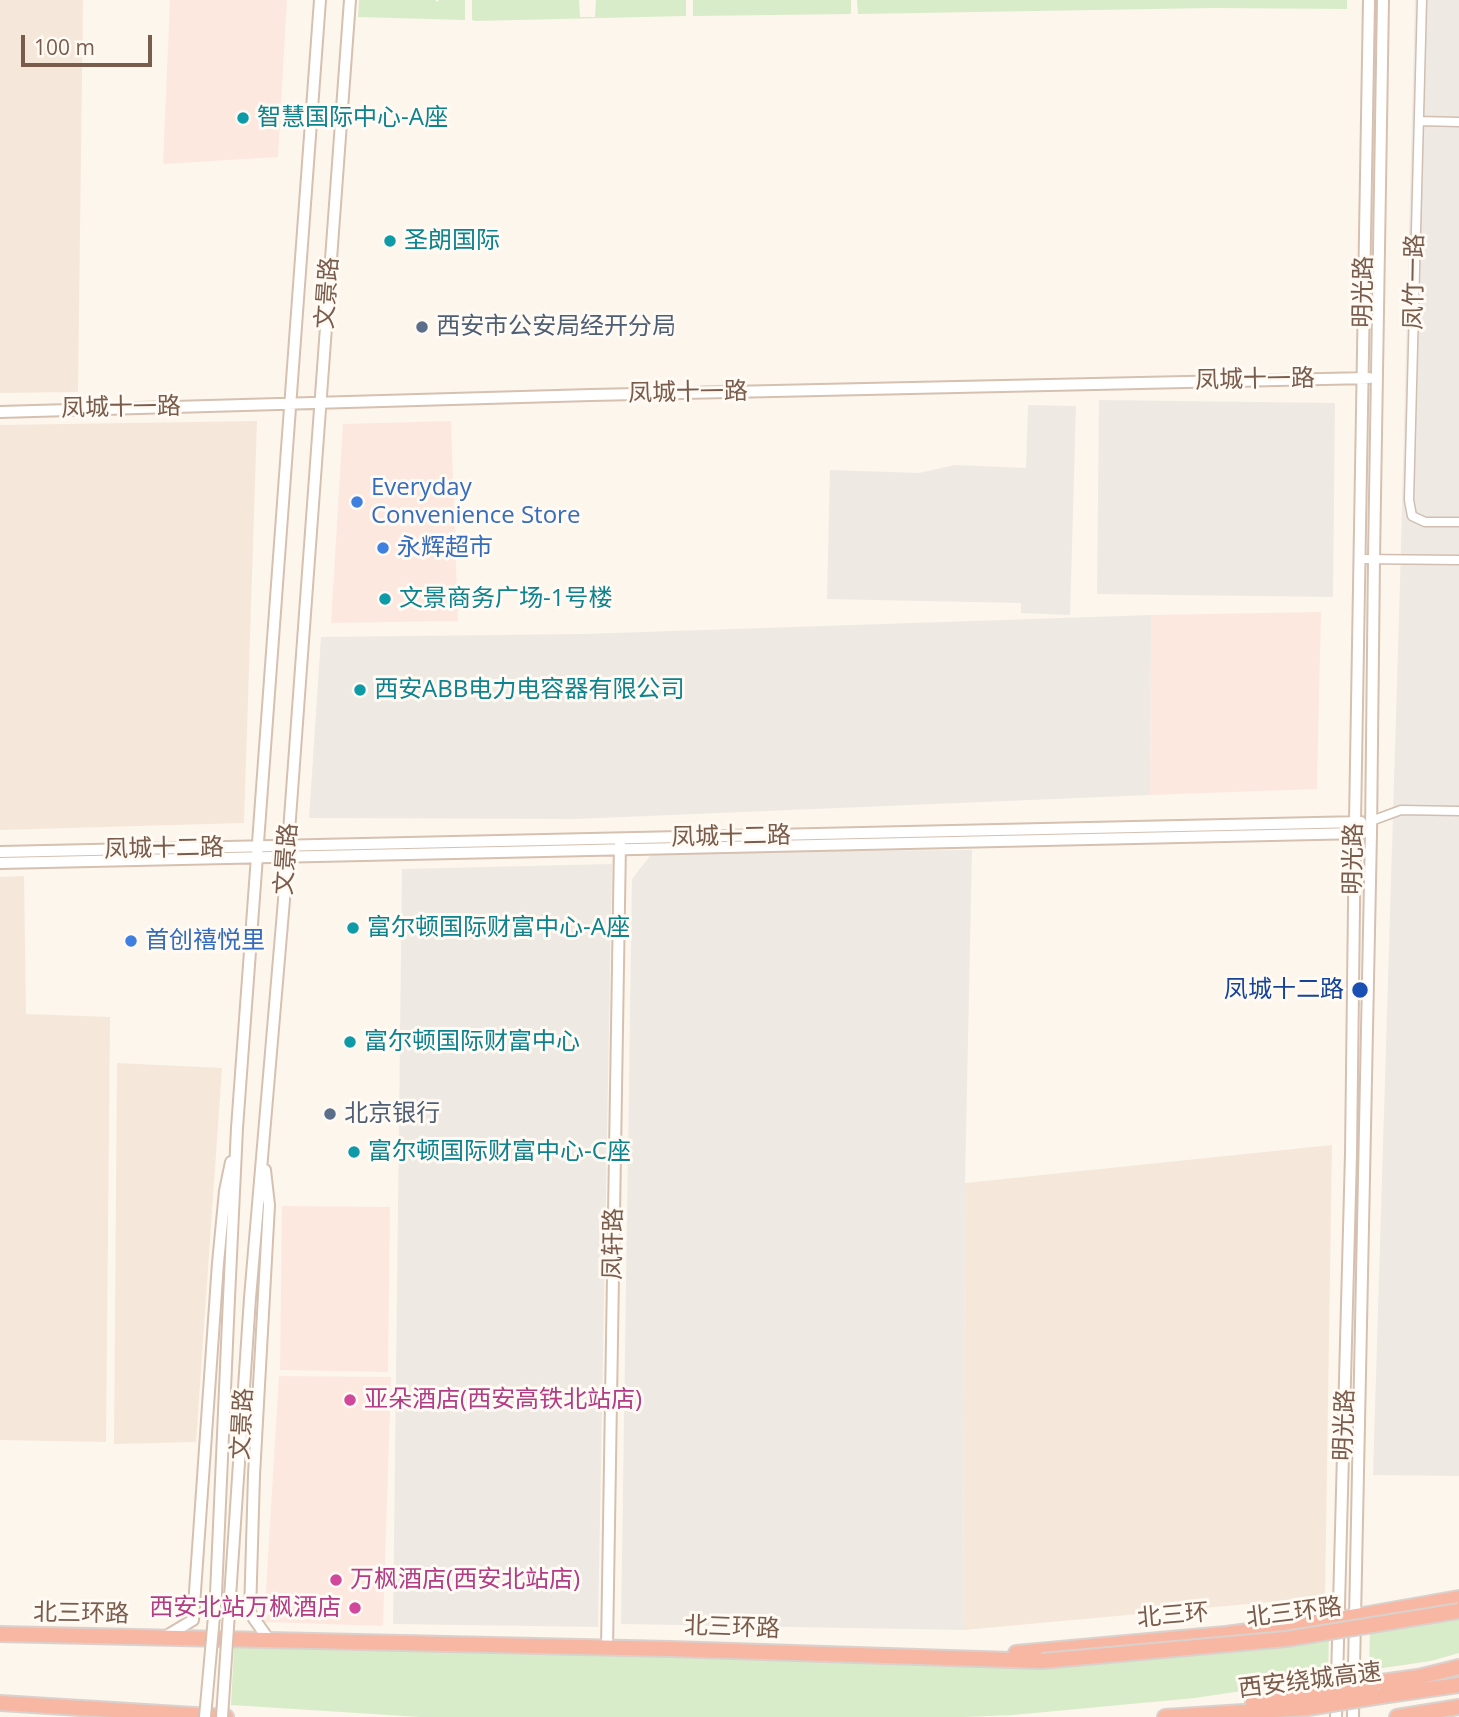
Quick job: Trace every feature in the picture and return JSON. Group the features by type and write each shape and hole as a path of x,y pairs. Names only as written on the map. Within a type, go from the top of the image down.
{"highway":[{"name":"北三环","path":"972,1658 1226,1634 1340,1619 1459,1598"},
{"name":"北三环路","path":"0,1634 1042,1661 1286,1639 1459,1611"},
{"path":"1378,1690 1459,1667"},
{"name":"西安绕城高速","path":"1170,1716 1378,1690 1459,1685"},
{"path":"0,1703 224,1717"},
{"name":"西安绕城高速","path":"1397,1717 1459,1707"}],"main road":[{"name":"文景路","path":"205,1717 216,1594 237,1128 320,0"},
{"name":"文景路","path":"224,1717 250,1298 287,850 350,0"},
{"name":"明光路","path":"1336,1717 1351,1154 1369,0"},
{"name":"明光路","path":"1353,1717 1384,0"},
{"name":"凤城十一路","path":"0,412 1376,378"},
{"name":"凤城十二路","path":"0,863 287,850 1371,827"},
{"name":"凤轩路","path":"607,1648 620,845"},
{"name":"凤城十二路","path":"0,852 259,852"},
{"path":"163,1638 193,1620 218,1263 225,1191 237,1128"},
{"path":"262,1146 269,1205 254,1475 250,1613 269,1640"}],"street":[{"name":"凤竹一路","path":"1422,0 1409,500 1412,516 1425,522 1459,522"},
{"path":"1419,121 1459,122"},
{"path":"1360,559 1459,560"},
{"name":"凤城十二路","path":"1371,827 1401,810 1459,811"}],"shaded area":[{"path":"0,0 83,0 78,392 0,393"},
{"path":"170,0 287,0 278,157 163,164"},
{"path":"1415,0 1459,0 1459,1476 1373,1475"},
{"path":"1099,400 1335,403 1333,597 1097,594"},
{"path":"1028,405 1076,406 1070,615 1021,613 1021,603 827,599 830,470 919,473 955,465 1026,468"},
{"path":"257,421 244,823 0,830 0,425"},
{"path":"451,421 458,621 331,623 343,424"},
{"path":"1321,612 1317,789 1150,795 1151,615"},
{"path":"1151,615 1150,795 576,819 309,818 321,637 584,634"},
{"path":"972,850 965,1183 963,1630 621,1624 632,879 653,852"},
{"path":"612,864 598,1627 393,1624 402,869"},
{"path":"24,876 26,1014 110,1017 106,1442 0,1440 0,877"},
{"path":"117,1063 222,1068 196,1442 114,1444"},
{"path":"1332,1145 1325,1597 963,1630 965,1183"},
{"path":"282,1206 390,1207 388,1372 280,1370"},
{"path":"279,1376 391,1377 383,1626 264,1622"}],"green space":[{"path":"359,0 465,0 465,20 358,17"},
{"path":"472,0 579,0 580,17 595,17 596,0 686,0 686,16 475,21 472,20"},
{"path":"693,0 851,0 851,14 693,16"},
{"path":"857,0 1347,0 1347,9 1213,8 858,14"},
{"path":"1459,1614 1459,1653 1431,1661 1369,1670 1370,1629"},
{"path":"1329,1633 1328,1678 1195,1698 1013,1715 420,1717 231,1705 234,1647 947,1658"}],"place":[{"name":"智慧国际中心-A座","path":"243,118"},
{"name":"圣朗国际","path":"390,241"},
{"name":"西安市公安局经开分局","path":"422,327"},
{"name":"Everyday Convenience Store","path":"357,502"},
{"name":"永辉超市","path":"383,548"},
{"name":"文景商务广场-1号楼","path":"385,599"},
{"name":"西安ABB电力电容器有限公司","path":"360,690"},
{"name":"富尔顿国际财富中心-A座","path":"353,928"},
{"name":"首创禧悦里","path":"131,941"},
{"name":"凤城十二路","path":"1360,990"},
{"name":"富尔顿国际财富中心","path":"350,1042"},
{"name":"北京银行","path":"330,1114"},
{"name":"富尔顿国际财富中心-C座","path":"354,1152"},
{"name":"亚朵酒店(西安高铁北站店)","path":"350,1400"},
{"name":"万枫酒店(西安北站店)","path":"336,1580"},
{"name":"西安北站万枫酒店","path":"355,1608"}]}
